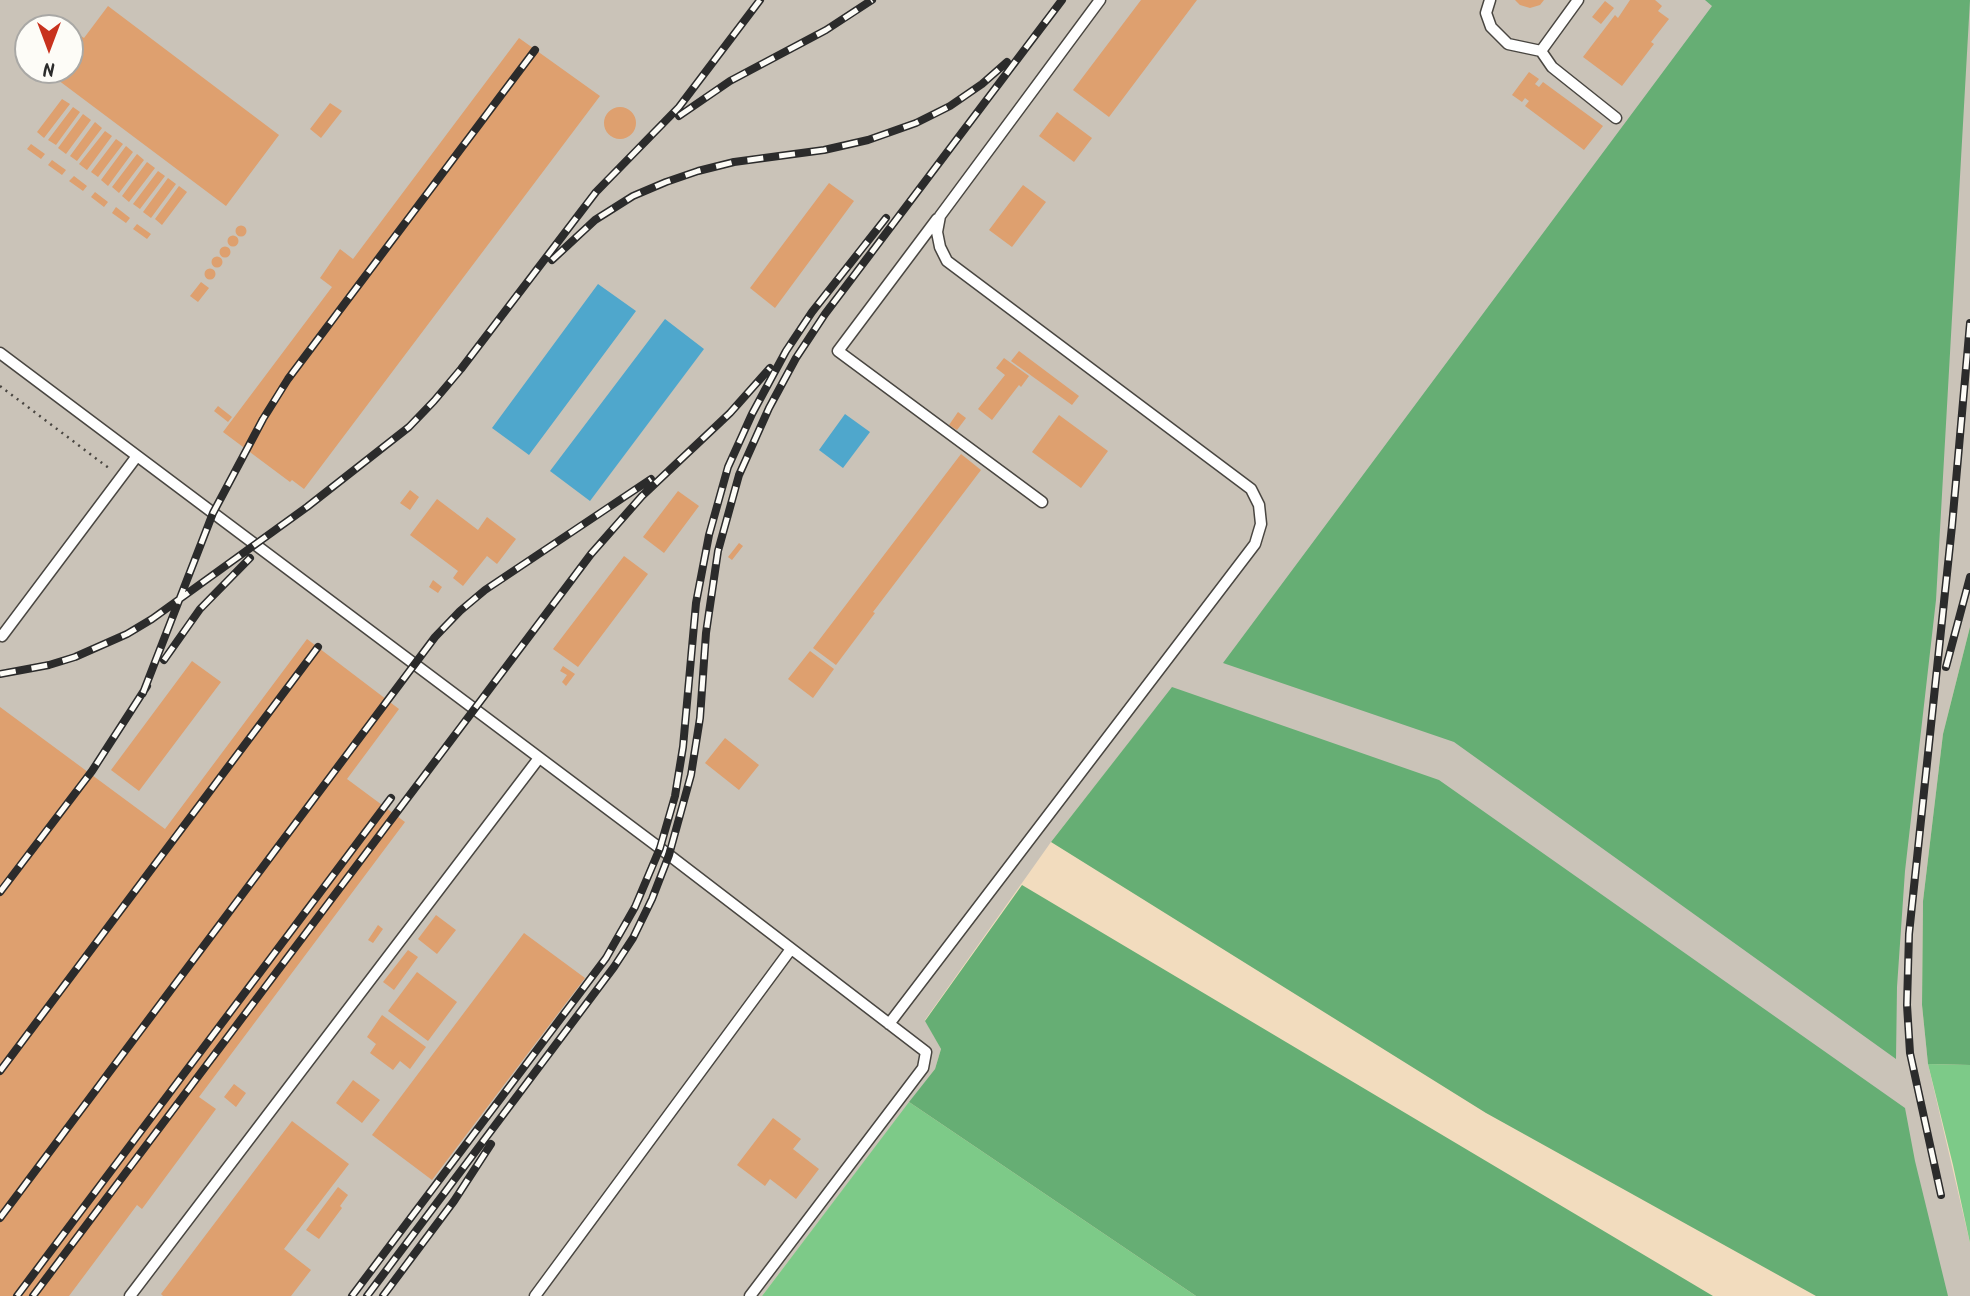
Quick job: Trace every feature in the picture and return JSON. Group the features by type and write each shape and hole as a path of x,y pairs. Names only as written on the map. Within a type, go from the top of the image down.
{"lane":[{"path":"1042,502 838,351 1100,0"},
{"path":"1490,0 1486,13 1491,27 1508,44 1541,51 1552,67 1616,118"},
{"path":"1541,51 1577,0"},
{"path":"889,1024 1255,544 1261,524 1259,505 1251,489 947,261 937,232 940,216"},
{"path":"0,353 926,1052 923,1068 750,1296"},
{"path":"0,635 2,636 137,456"},
{"path":"130,1296 539,758"},
{"path":"535,1296 791,949"}],"path":[{"path":"0,386 121,477"}],"shaded area":[{"path":"0,0 1970,0 1970,627 1943,734 1923,901 1922,1005 1928,1064 1970,1243 1970,1296 1937,1296 1156,708 1051,842 925,1020 941,1049 935,1069 762,1296 0,1296"}],"green space":[{"path":"1705,0 1970,0 1936,600 1905,871 1897,987 1896,1059 1454,742 1223,663 1712,6"},
{"path":"1970,627 1970,1065 1928,1064 1922,1005 1923,901 1943,734"},
{"path":"1172,687 1439,780 1905,1108 1948,1296 1816,1296 1486,1113 1051,842"},
{"path":"1022,885 1713,1296 1196,1296 909,1102 935,1069 941,1049 925,1021"},
{"path":"1928,1064 1970,1065 1970,1243 1953,1165"},
{"path":"909,1102 1196,1296 762,1296"}],"water":[{"path":"598,284 636,311 529,455 492,428"},
{"path":"665,319 704,349 590,501 550,471"},
{"path":"845,414 870,432 843,468 819,450"}],"building":[{"path":"1141,0 1197,0 1109,117 1073,90"},
{"path":"1515,0 1544,0 1540,5 1530,8"},
{"path":"1630,0 1655,0 1662,6 1658,11 1669,19 1622,86 1583,57 1615,15 1618,18"},
{"path":"1605,1 1614,8 1601,24 1592,17"},
{"path":"108,6 279,135 226,206 63,84 84,84 84,38"},
{"path":"519,38 600,96 304,489 292,480 290,482 223,432 332,287 320,278 340,249 353,259"},
{"path":"1529,72 1539,79 1535,84 1539,87 1543,82 1603,126 1584,150 1525,106 1529,101 1525,98 1522,102 1512,95"},
{"path":"62,99 70,104 44,138 37,132"},
{"path":"330,103 342,111 321,138 310,129"},
{"path":"73,107 80,112 56,145 48,140"},
{"path":"620,107 631,112 636,123 631,134 620,139 609,134 604,123 609,112"},
{"path":"1057,112 1092,138 1074,162 1039,136"},
{"path":"83,114 91,120 66,154 58,148"},
{"path":"95,122 102,128 77,161 70,156"},
{"path":"105,131 112,136 87,170 79,164"},
{"path":"116,139 123,144 98,177 91,172"},
{"path":"31,144 45,154 41,159 27,149"},
{"path":"126,146 133,152 108,186 101,180"},
{"path":"137,154 144,160 119,193 112,187"},
{"path":"52,160 66,170 62,175 48,165"},
{"path":"147,162 155,168 129,202 122,196"},
{"path":"158,171 165,176 140,209 133,204"},
{"path":"74,176 87,186 83,191 69,181"},
{"path":"168,178 176,184 151,218 143,212"},
{"path":"829,183 854,201 775,308 750,288"},
{"path":"1023,185 1046,202 1012,247 989,230"},
{"path":"179,186 187,192 162,225 155,219"},
{"path":"95,192 108,202 104,207 91,197"},
{"path":"116,207 130,218 126,223 112,213"},
{"path":"137,224 151,234 147,239 133,229"},
{"path":"241,226 245,227 245,235 241,236 237,235 236,231 237,227"},
{"path":"233,236 237,237 237,245 233,246 229,245 228,241 229,237"},
{"path":"225,247 229,248 229,256 225,257 221,256 220,252 221,248"},
{"path":"217,257 221,258 221,266 217,267 213,266 212,262 213,258"},
{"path":"210,269 214,270 214,278 210,279 206,278 205,274 206,270"},
{"path":"201,282 209,288 198,302 190,296"},
{"path":"1019,351 1079,396 1072,405 1011,361"},
{"path":"1004,358 1029,376 992,420 978,409 1005,375 996,368"},
{"path":"218,406 232,417 228,422 214,411"},
{"path":"958,412 966,418 957,430 949,425"},
{"path":"1059,415 1108,451 1081,488 1032,452"},
{"path":"961,454 981,470 836,665 813,648"},
{"path":"410,490 419,497 410,510 400,503"},
{"path":"678,491 699,506 664,553 643,537"},
{"path":"437,499 478,530 487,517 516,539 497,564 487,556 463,586 453,578 458,571 410,535"},
{"path":"739,543 743,546 732,560 728,557"},
{"path":"624,556 648,574 578,667 553,649"},
{"path":"433,580 442,587 438,593 429,587"},
{"path":"307,639 399,709 347,779 405,822 199,1097 216,1109 142,1209 137,1205 69,1296 0,1296 0,707 165,829"},
{"path":"810,651 834,669 813,698 788,679"},
{"path":"192,661 221,682 139,791 111,770"},
{"path":"563,666 575,674 566,686 562,682 567,675 560,671"},
{"path":"725,738 759,765 739,790 705,763"},
{"path":"436,915 456,930 437,954 418,939"},
{"path":"378,925 383,929 373,943 368,940"},
{"path":"524,933 585,978 432,1180 372,1135"},
{"path":"408,950 418,957 394,990 383,982"},
{"path":"417,972 457,1002 428,1041 388,1011"},
{"path":"382,1015 426,1047 410,1069 400,1061 393,1070 370,1053 376,1044 367,1037"},
{"path":"353,1080 380,1100 362,1123 336,1103"},
{"path":"234,1084 246,1093 236,1107 224,1097"},
{"path":"773,1118 801,1139 793,1149 819,1169 796,1199 770,1179 765,1186 737,1165"},
{"path":"292,1121 349,1164 284,1249 311,1270 291,1296 163,1296 161,1294"},
{"path":"338,1187 348,1195 340,1206 342,1208 319,1239 306,1230"}],"railway":[{"path":"0,674 75,657 127,634 152,619 307,507 409,427 461,369 596,192 679,107 760,0"},
{"path":"679,116 730,81 826,30 872,0"},
{"path":"367,1296 614,967 633,938 652,899 669,855 691,775 700,718 706,633 718,551 739,475 769,408 796,358 825,314 1062,0"},
{"path":"143,693 213,513 263,419 288,379 535,50"},
{"path":"552,260 595,220 633,196 698,171 734,162 824,150 868,140 916,123 950,106 982,84 1007,62"},
{"path":"352,1296 606,958 635,907 660,848 675,796 683,747 696,603 709,535 728,467 752,414 786,351 812,312 886,218"},
{"path":"1941,1195 1910,1053 1907,1005 1909,934 1952,526 1970,323"},
{"path":"33,1296 591,554 642,496 730,413 770,368"},
{"path":"0,1218 435,637 485,590 651,479"},
{"path":"164,660 200,609 250,558"},
{"path":"1946,667 1970,577"},
{"path":"0,1071 318,647"},
{"path":"0,892 92,771 147,686"},
{"path":"17,1296 391,798"},
{"path":"383,1296 454,1201 491,1144"}]}
